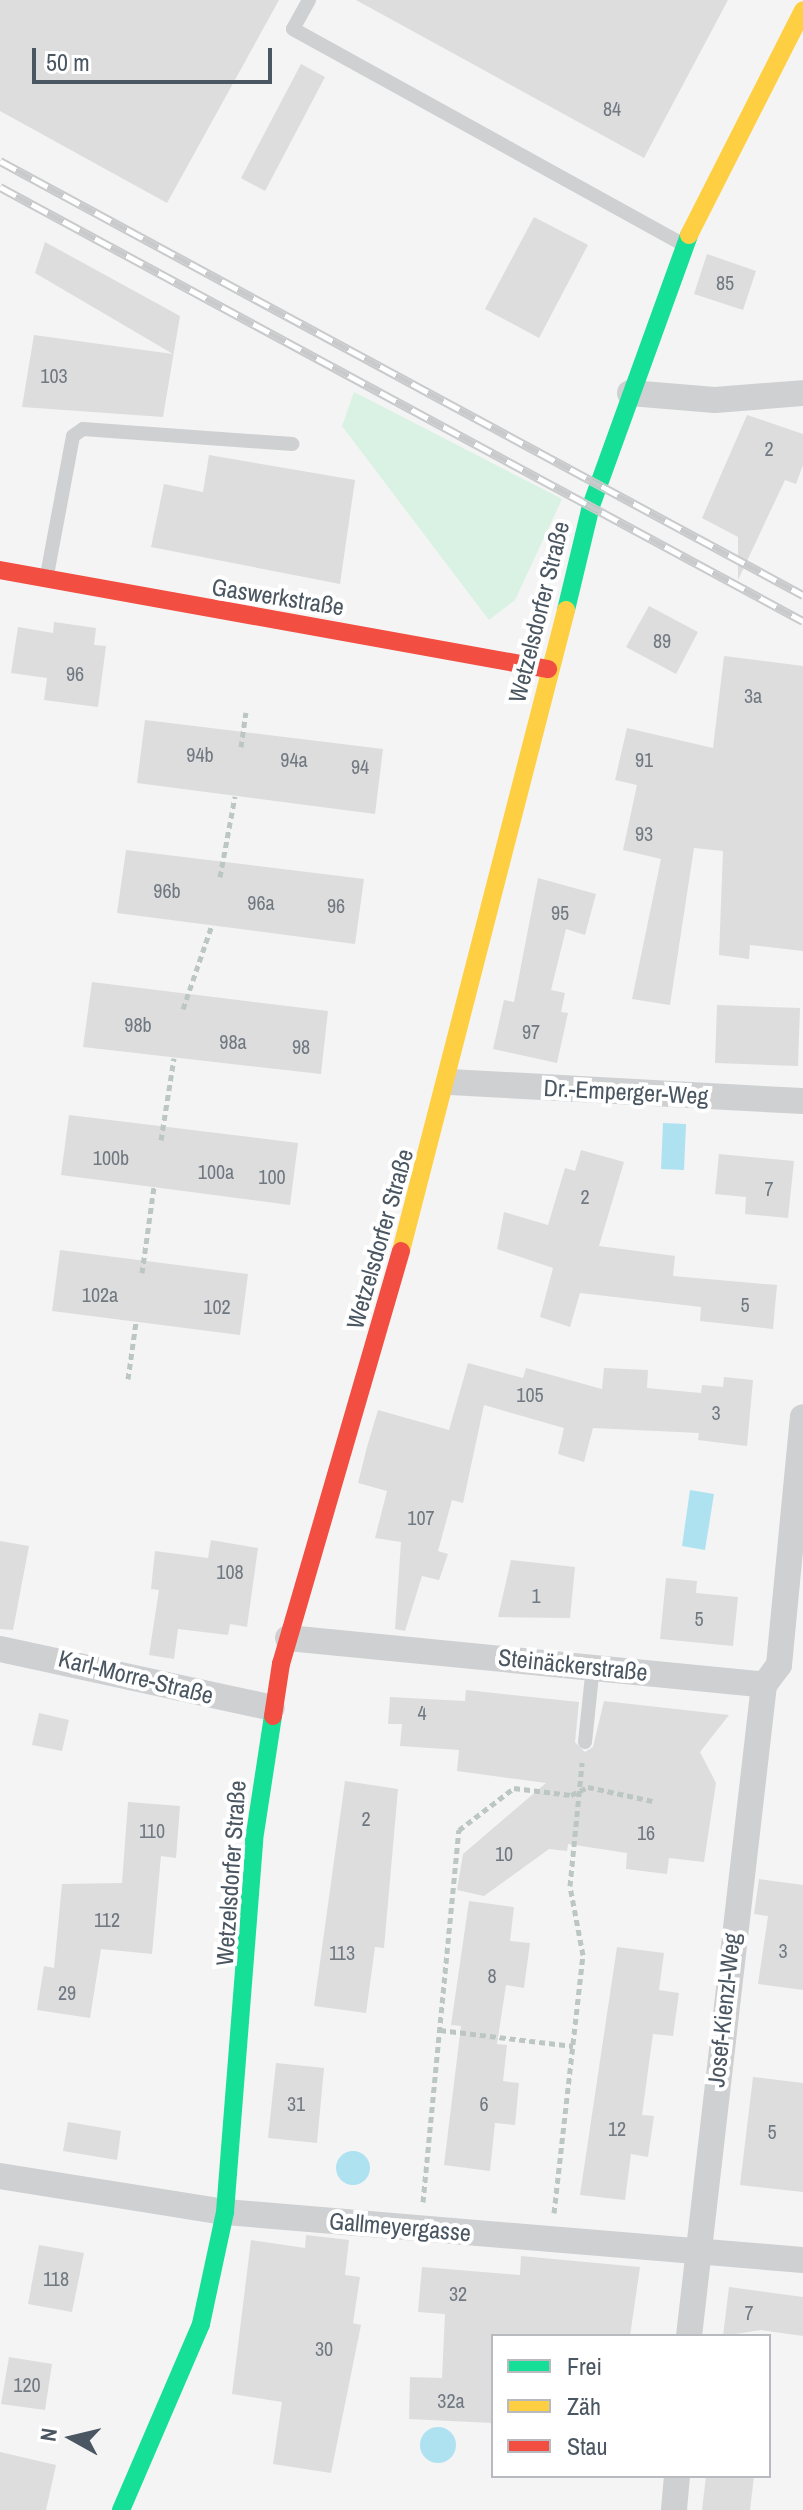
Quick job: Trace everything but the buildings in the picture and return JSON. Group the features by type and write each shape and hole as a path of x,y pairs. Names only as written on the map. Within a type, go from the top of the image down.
{"main road":[{"name":"Wetzelsdorfer Straße","path":"121,2510 201,2324 225,2212 254,1840 272,1708 288,1638 450,1082 548,669 630,393 684,245 800,22"},
{"name":"Gaswerkstraße","path":"0,570 548,669"}],"street":[{"path":"630,393 715,400 803,393"},
{"name":"Dr.-Emperger-Weg","path":"450,1082 803,1101"},
{"path":"764,1685 779,1665 794,1615 803,1417"},
{"name":"Steinäckerstraße","path":"288,1638 764,1685"},
{"name":"Karl-Morre-Straße","path":"0,1649 272,1708"},
{"name":"Josef-Kienzl-Weg","path":"689,2334 764,1685"},
{"name":"Gallmeyergasse","path":"0,2176 225,2212 803,2260"},
{"path":"674,2510 677,2478"}],"lane":[{"path":"309,0 293,29 684,245"},
{"path":"47,579 73,436 83,429 292,444"},
{"path":"585,1742 593,1666"}],"path":[{"path":"241,747 246,712"},
{"path":"220,877 235,796"},
{"path":"183,1009 212,925"},
{"path":"161,1140 174,1058"},
{"path":"142,1273 154,1187"},
{"path":"128,1379 136,1322"},
{"path":"551,2239 583,1955 570,1886 585,1742"},
{"path":"420,2228 459,1830 514,1788 579,1791 653,1801"},
{"path":"440,2030 573,2046"}],"green space":[{"path":"354,392 562,499 515,600 489,620 342,426"}],"water":[{"path":"663,1123 686,1124 684,1170 661,1169"},
{"path":"690,1490 714,1494 705,1550 682,1546"},
{"path":"353,2151 365,2156 370,2168 365,2180 353,2185 341,2180 336,2168 341,2156"},
{"path":"438,2427 451,2432 456,2445 451,2458 438,2463 425,2458 420,2445 425,2432"}],"railway":[{"path":"0,161 803,595"},
{"path":"0,187 803,621"}],"traffic: fast":[{"path":"566,610 591,506 689,235"},
{"path":"121,2510 201,2324 225,2212 254,1840 273,1716"}],"traffic: slow":[{"path":"689,235 803,10"},
{"path":"401,1251 566,610"}],"traffic: jam":[{"path":"0,570 548,669"},
{"path":"273,1716 281,1664 401,1251"}]}
